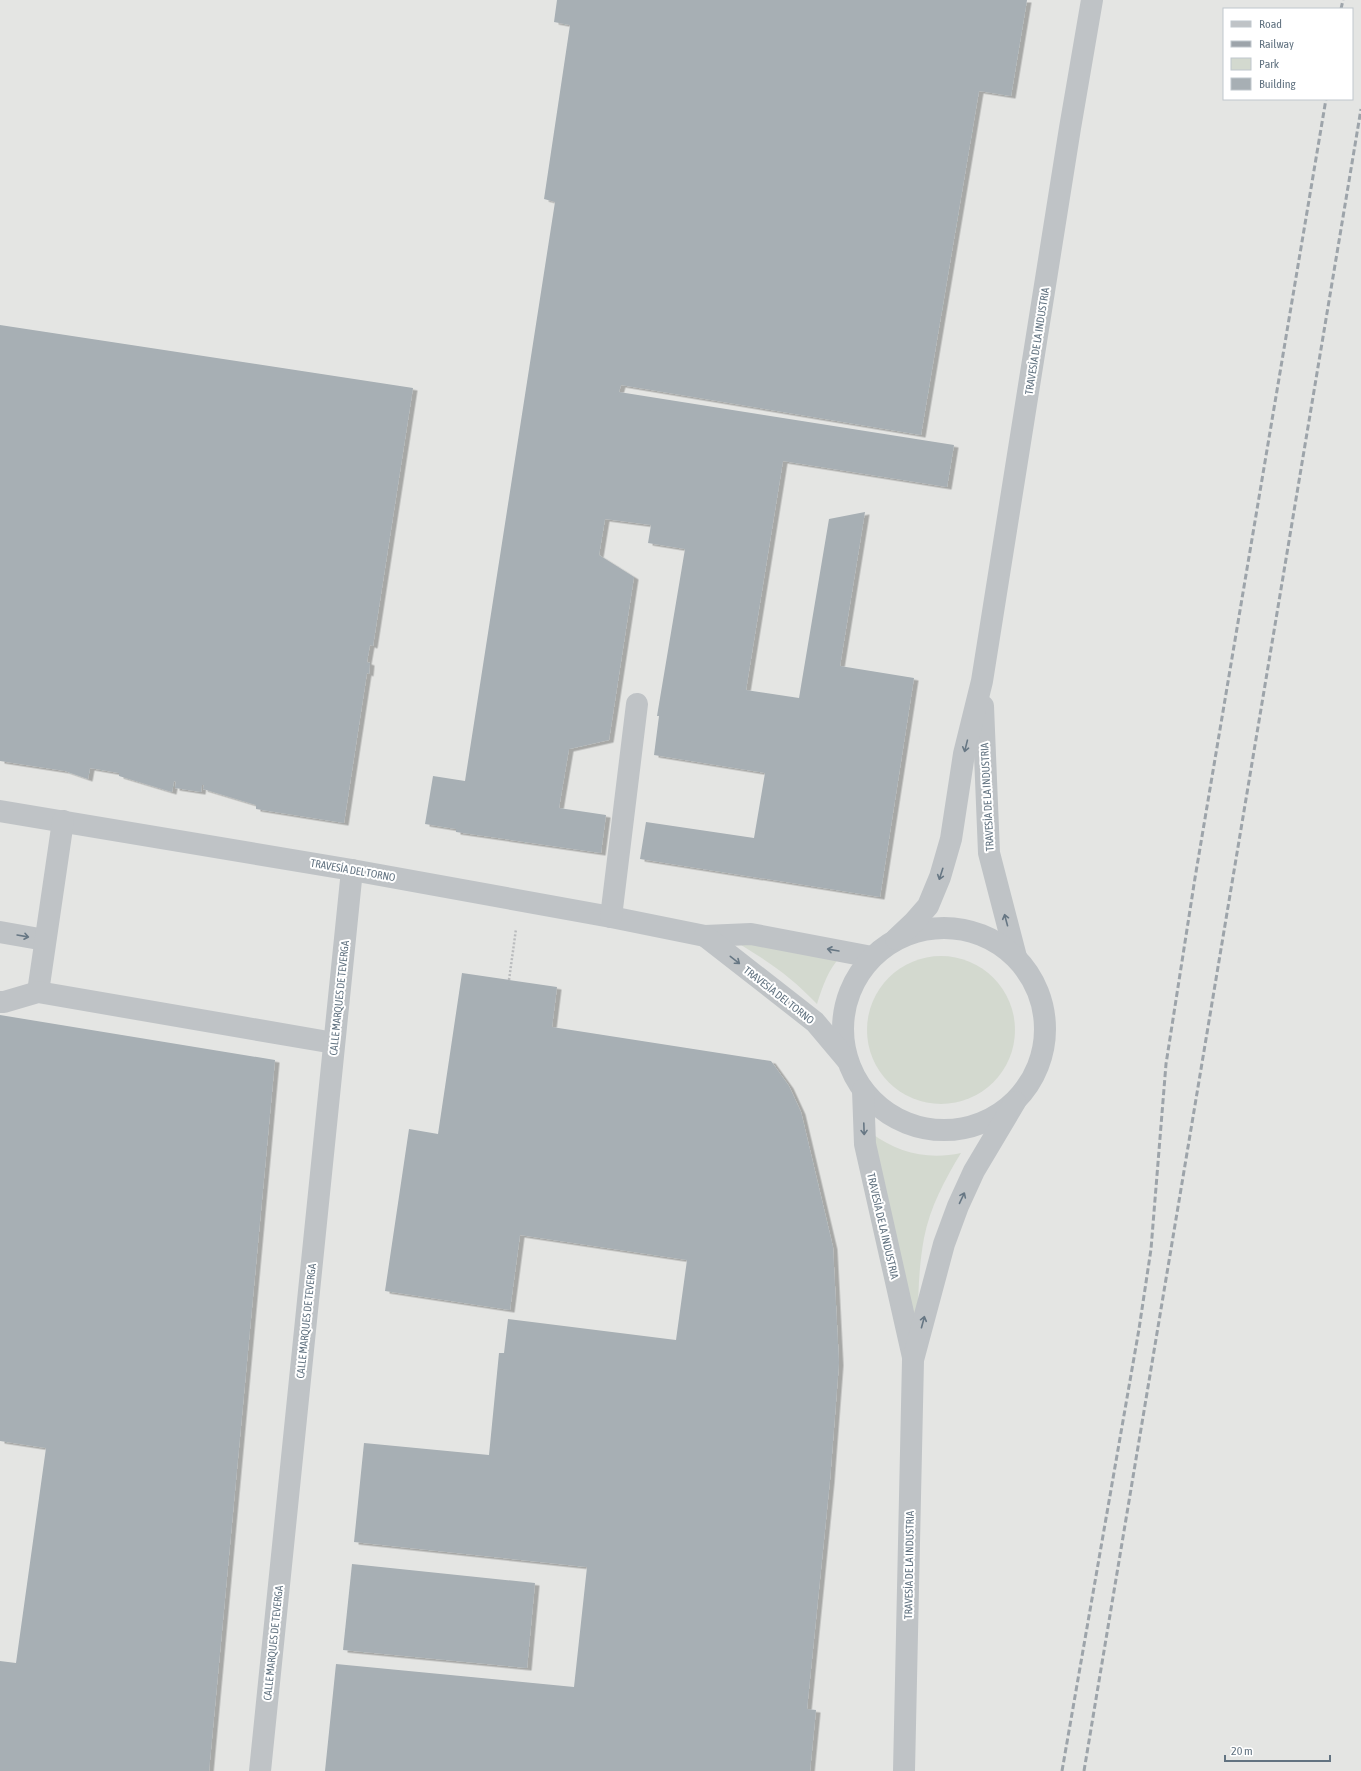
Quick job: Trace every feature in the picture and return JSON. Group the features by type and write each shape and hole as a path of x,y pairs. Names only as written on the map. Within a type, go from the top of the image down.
{"street":[{"name":"TRAVESÍA DE LA INDUSTRIA","path":"1015,1102 986,1121 954,1130 919,1127 888,1113 863,1090 847,1060 842,1025 849,991 872,957 896,939 928,906 940,878 951,839 964,754 982,681 1070,128 1092,0"},
{"name":"TRAVESÍA DE LA INDUSTRIA","path":"982,681 989,853 1016,957"},
{"path":"611,917 638,704"},
{"name":"TRAVESÍA DEL TORNO","path":"0,811 352,870 611,917 704,936 750,934 872,957"},
{"path":"38,992 63,821"},
{"name":"CALLE MARQUES DE TEVERGA","path":"260,1771 352,870"},
{"name":"TRAVESÍA DE LA INDUSTRIA","path":"896,939 926,929 959,928 990,938 1016,957 1034,983 1044,1014 1044,1046 1034,1076 1015,1102 974,1172 958,1206 944,1244 913,1360 904,1771"},
{"path":"0,932 45,940"},
{"name":"TRAVESÍA DEL TORNO","path":"704,936 814,1022 847,1060"},
{"path":"0,1002 38,992 334,1043"},
{"name":"TRAVESÍA DE LA INDUSTRIA","path":"863,1090 865,1144 913,1360"}],"path":[{"path":"509,980 521,901"}],"shaded area":[{"path":"0,0 1361,0 1361,1771 0,1771"}],"green space":[{"path":"742,940 841,956 826,978 817,1004 799,986 781,972 741,945"},
{"path":"941,956 955,958 976,965 988,973 998,983 1009,1002 1015,1030 1013,1044 1006,1065 998,1077 988,1087 969,1098 941,1104 927,1102 906,1095 894,1087 884,1077 873,1058 867,1030 869,1016 876,995 884,983 894,973 913,962"},
{"path":"871,1133 892,1146 914,1153 937,1156 961,1153 949,1173 934,1204 924,1238 920,1269 918,1321 913,1321"}],"building":[{"path":"557,0 1027,0 1011,96 979,91 921,435 621,385 619,392 954,445 947,487 783,461 746,690 799,698 829,519 865,512 840,666 914,678 880,897 640,859 646,822 754,838 765,773 654,755 659,716 657,716 685,549 648,543 651,525 605,519 599,555 634,577 609,740 569,749 559,808 606,815 601,853 456,832 456,829 425,824 433,776 465,781 555,202 544,199 570,25 554,22"},
{"path":"0,325 413,388 373,646 370,645 367,662 370,663 369,674 367,673 344,823 256,809 256,805 203,789 204,785 202,785 201,792 175,788 176,782 174,781 172,792 119,776 119,773 90,768 88,779 65,771 0,761"},
{"path":"462,973 557,987 552,1027 771,1061 789,1086 801,1112 833,1247 839,1363 830,1480 807,1709 816,1710 810,1771 325,1771 336,1664 574,1687 587,1567 354,1542 364,1443 489,1455 499,1353 504,1353 508,1319 676,1340 687,1260 520,1235 510,1310 385,1291 409,1129 438,1134"},
{"path":"0,1015 275,1060 209,1771 0,1771 0,1661 16,1663 46,1448 0,1441"},
{"path":"352,1564 535,1583 527,1668 343,1650"}],"railway":[{"path":"1341,8 1343,0"},
{"path":"1062,1771 1139,1329 1151,1249 1166,1064 1195,878 1326,100"},
{"path":"1084,1771 1361,109"}]}
